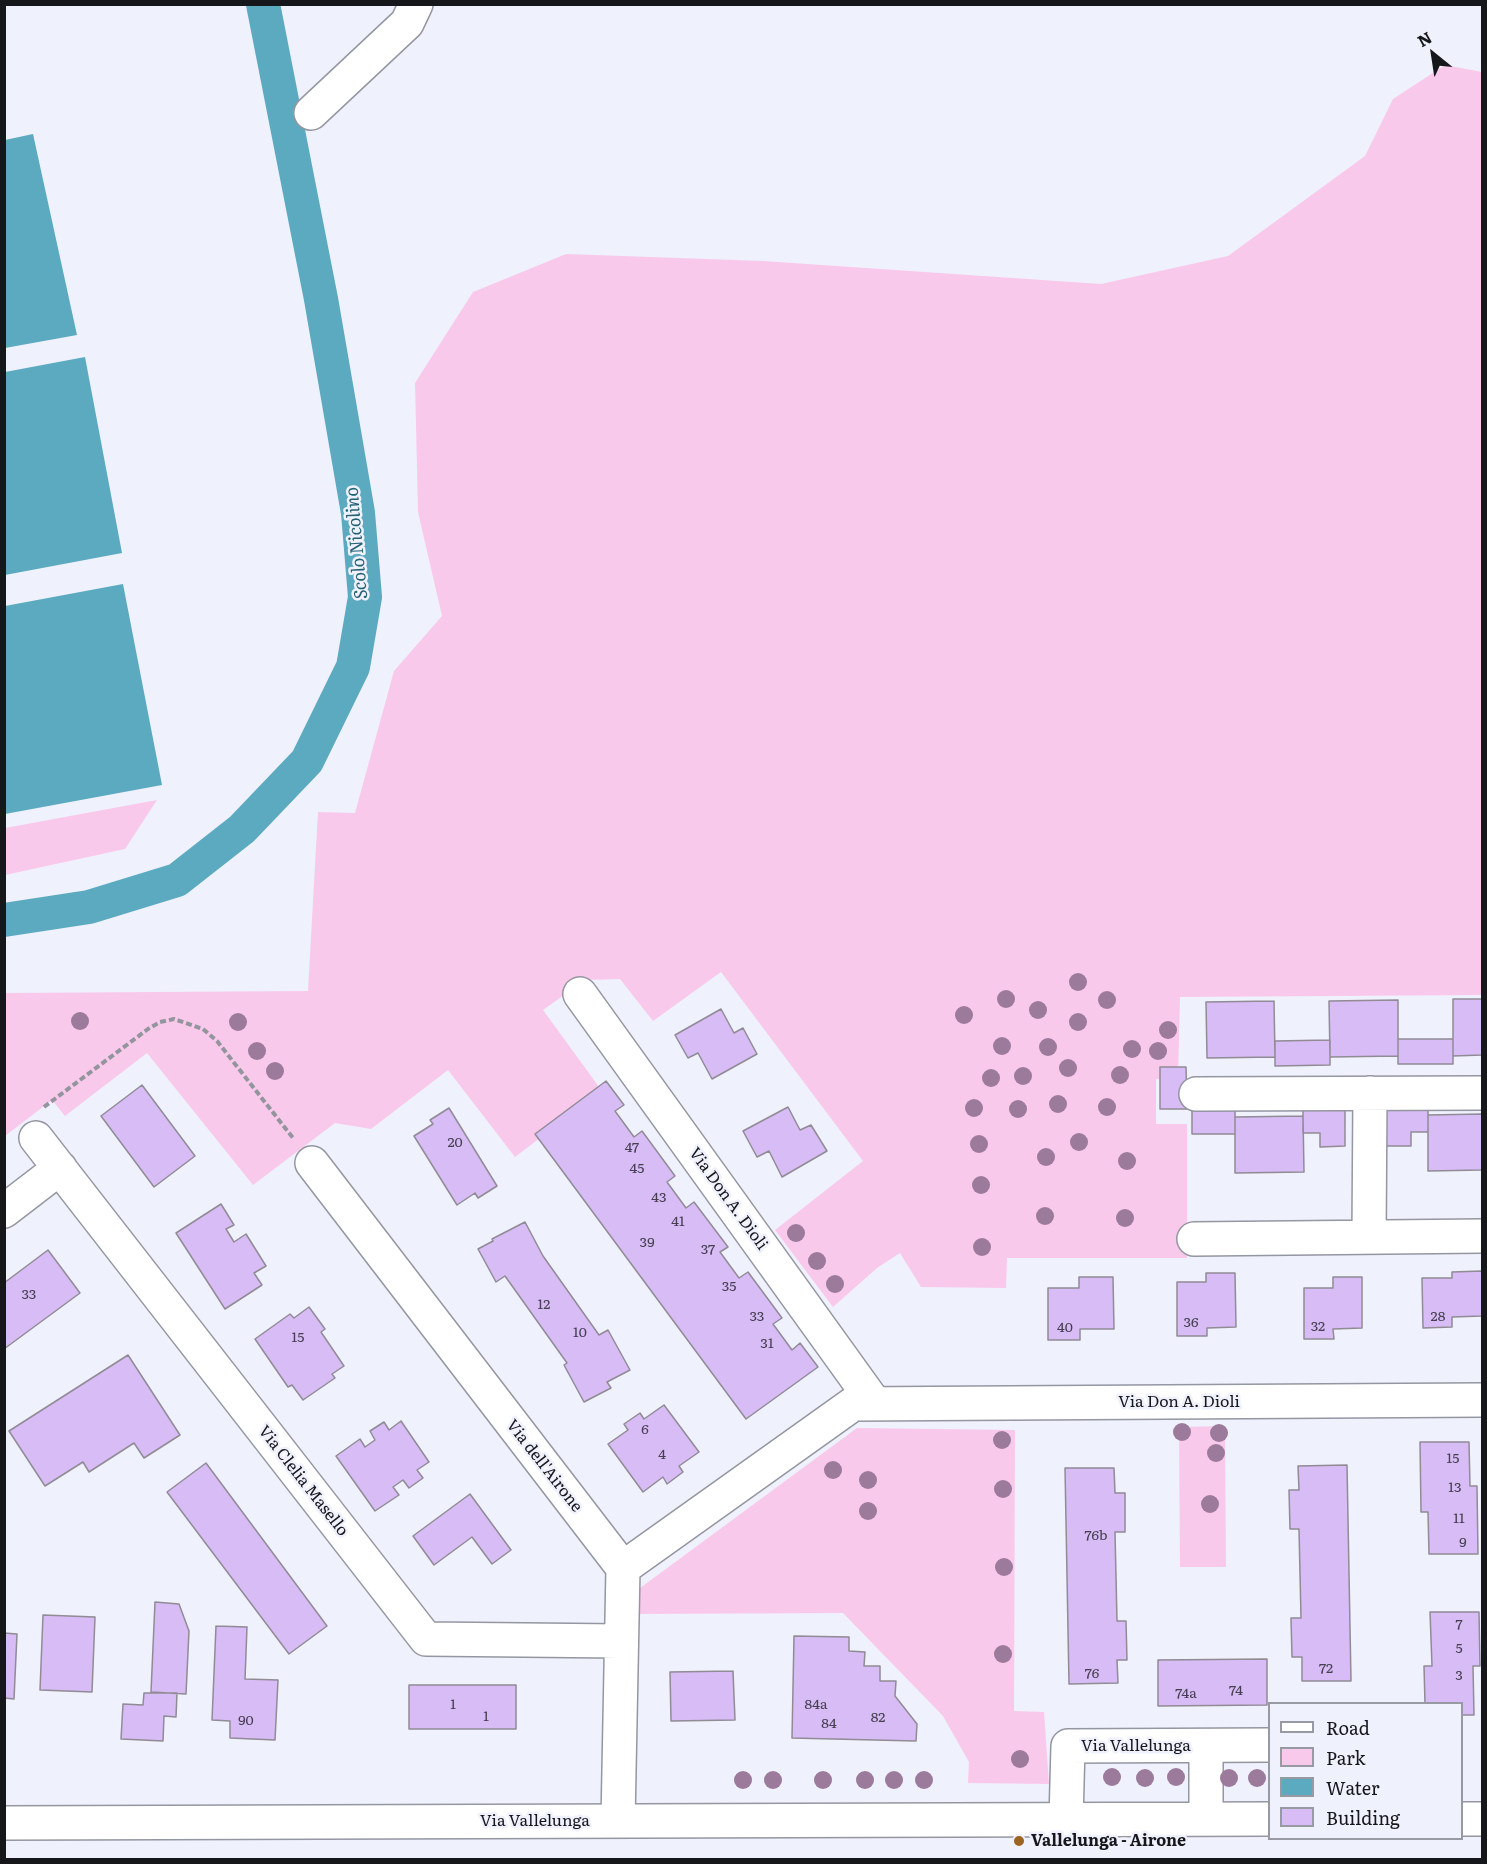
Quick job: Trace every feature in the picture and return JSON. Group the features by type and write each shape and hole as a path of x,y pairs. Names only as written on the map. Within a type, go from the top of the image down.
{"street":[{"path":"311,113 407,23 416,4"},
{"name":"Via Don A. Dioli","path":"580,994 875,1404"},
{"path":"1369,1237 1370,1093"},
{"path":"1196,1094 1482,1093"},
{"name":"Via Clelia Masello","path":"36,1126 60,1168 426,1639 621,1641"},
{"name":"Via dell'Airone","path":"312,1163 623,1568"},
{"path":"4,1211 60,1168"},
{"path":"1194,1239 1482,1236"},
{"name":"Via Don A. Dioli","path":"623,1568 853,1404 1482,1400"},
{"path":"618,1821 623,1568"},
{"name":"Via Vallelunga","path":"1066,1820 1068,1746 1268,1745"},
{"name":"Via Vallelunga","path":"1206,1746 1206,1820"},
{"name":"Via Vallelunga","path":"4,1822 1268,1819"},
{"path":"1463,1819 1482,1819"}],"path":[{"path":"36,1126 148,1029 160,1022 174,1019 203,1029 217,1041 312,1163"}],"green space":[{"path":"1445,65 1482,72 1482,995 1180,997 1178,1079 1156,1079 1156,1124 1187,1124 1187,1258 1007,1258 1006,1288 921,1287 900,1253 877,1268 833,1307 775,1230 863,1161 721,972 653,1021 620,979 585,980 543,1010 602,1091 515,1157 448,1070 371,1129 335,1123 253,1185 147,1053 65,1116 52,1100 5,1136 5,993 308,991 318,812 355,813 394,671 442,616 418,512 415,383 473,292 566,254 763,261 1101,284 1228,256 1365,156 1393,99"},
{"path":"157,800 125,849 5,875 5,828"},
{"path":"1225,1426 1226,1567 1180,1567 1179,1427"},
{"path":"857,1428 1015,1430 1014,1711 1044,1712 1049,1784 968,1783 969,1762 943,1716 843,1613 638,1614 636,1591"}],"water":[{"path":"33,134 77,335 5,348 5,140"},
{"path":"85,357 122,553 5,575 5,372"},
{"path":"123,584 162,785 5,814 5,606"}],"building":[{"path":"1453,999 1482,999 1482,1055 1453,1056"},
{"path":"1398,1000 1398,1056 1330,1057 1329,1001"},
{"path":"1274,1001 1275,1057 1207,1058 1206,1002"},
{"path":"721,1009 734,1033 743,1028 757,1054 712,1079 698,1053 688,1058 675,1035"},
{"path":"1398,1039 1453,1039 1453,1064 1398,1064"},
{"path":"1330,1040 1330,1065 1275,1066 1275,1041"},
{"path":"1160,1067 1186,1067 1187,1109 1160,1109"},
{"path":"606,1081 624,1105 615,1111 634,1137 642,1131 675,1176 667,1182 686,1208 694,1202 728,1247 720,1252 739,1278 748,1272 782,1318 773,1324 792,1350 800,1343 818,1367 746,1419 535,1134"},
{"path":"142,1085 195,1156 154,1187 101,1116"},
{"path":"788,1107 800,1130 811,1125 827,1151 782,1177 769,1151 757,1157 743,1131"},
{"path":"1345,1107 1345,1146 1320,1147 1320,1133 1303,1133 1303,1108"},
{"path":"1386,1107 1428,1107 1428,1132 1411,1132 1411,1146 1386,1146"},
{"path":"449,1108 497,1186 478,1198 475,1193 457,1205 414,1136 433,1124 430,1120"},
{"path":"1192,1109 1235,1109 1235,1134 1192,1134"},
{"path":"1482,1114 1482,1170 1428,1171 1428,1115"},
{"path":"1303,1116 1304,1172 1235,1173 1235,1117"},
{"path":"221,1204 234,1225 226,1229 234,1242 246,1234 266,1266 254,1273 262,1285 225,1309 176,1233"},
{"path":"525,1222 543,1256 599,1335 608,1330 630,1370 607,1382 611,1388 584,1402 564,1365 567,1363 505,1276 496,1282 478,1249"},
{"path":"48,1250 80,1293 4,1349 4,1283"},
{"path":"1482,1271 1482,1316 1452,1317 1452,1327 1423,1328 1422,1278 1452,1278 1452,1272"},
{"path":"1206,1273 1235,1273 1236,1327 1207,1328 1207,1336 1177,1336 1177,1282 1206,1282"},
{"path":"1079,1277 1113,1277 1114,1329 1080,1329 1080,1340 1048,1340 1048,1288 1079,1288"},
{"path":"1333,1277 1362,1277 1362,1328 1333,1329 1334,1339 1304,1339 1304,1288 1333,1288"},
{"path":"309,1307 325,1329 321,1332 344,1366 332,1374 335,1378 303,1400 292,1385 288,1387 255,1339 290,1314 294,1318"},
{"path":"128,1355 180,1435 144,1458 134,1443 89,1472 83,1462 45,1486 9,1431"},
{"path":"664,1405 699,1452 679,1466 683,1472 667,1484 663,1477 643,1492 608,1444 628,1430 624,1424 640,1413 644,1419"},
{"path":"401,1421 429,1462 417,1470 423,1478 409,1488 403,1480 393,1487 399,1495 375,1511 336,1456 360,1439 365,1447 375,1440 370,1431 384,1422 389,1430"},
{"path":"1420,1442 1469,1442 1470,1486 1477,1486 1478,1554 1429,1554 1428,1512 1421,1512"},
{"path":"206,1463 327,1626 289,1654 167,1492"},
{"path":"1347,1465 1351,1681 1302,1681 1302,1657 1292,1657 1291,1618 1301,1618 1299,1529 1290,1529 1289,1490 1299,1490 1298,1466"},
{"path":"1065,1468 1114,1468 1115,1493 1125,1493 1125,1532 1115,1532 1117,1621 1126,1621 1127,1660 1117,1660 1118,1683 1069,1684"},
{"path":"470,1494 511,1550 492,1564 472,1537 434,1565 413,1536"},
{"path":"155,1602 179,1604 189,1631 186,1694 151,1692"},
{"path":"1430,1612 1479,1612 1480,1666 1473,1666 1474,1715 1463,1715 1463,1702 1425,1702 1424,1666 1432,1666"},
{"path":"43,1615 95,1617 92,1692 40,1690"},
{"path":"216,1626 247,1627 245,1679 278,1680 275,1740 230,1738 230,1721 212,1720"},
{"path":"4,1633 17,1634 14,1699 4,1698"},
{"path":"794,1636 849,1637 849,1651 865,1652 864,1666 880,1666 880,1681 896,1681 895,1696 917,1724 916,1741 792,1738"},
{"path":"1267,1659 1267,1705 1158,1706 1158,1660"},
{"path":"733,1671 735,1720 671,1721 670,1672"},
{"path":"409,1685 516,1685 516,1729 409,1729"},
{"path":"144,1693 177,1693 176,1717 164,1716 163,1741 121,1739 123,1704 143,1705"}],"waterway":[{"name":"Scolo Nicolino","path":"4,920 89,907 177,880 242,829 307,761 353,667 365,597 358,513 321,299 263,4"}],"place":[{"name":"Vallelunga - Airone","path":"1019,1841"}]}
